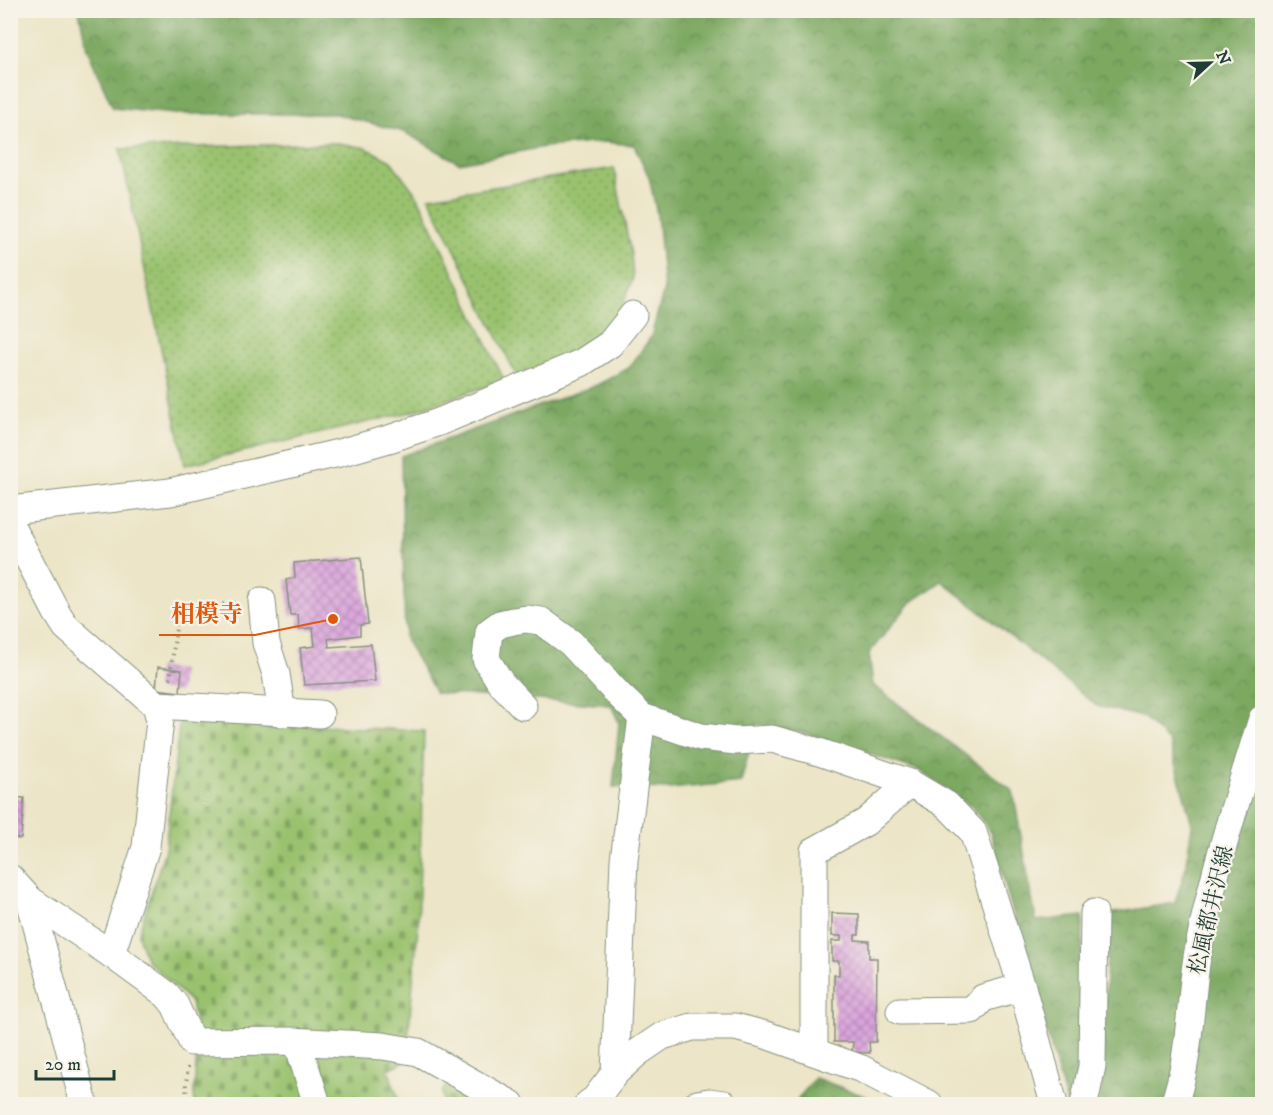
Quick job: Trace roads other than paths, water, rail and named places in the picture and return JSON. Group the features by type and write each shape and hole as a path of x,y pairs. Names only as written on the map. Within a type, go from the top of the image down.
{"street":[{"path":"10,510 170,492 339,453 392,438 439,422 581,363 610,344 633,315"},
{"path":"10,524 66,627 156,705 160,720 146,847 111,954"},
{"path":"262,601 266,643 276,674 282,713"},
{"path":"523,706 501,683 486,658 489,633 500,624 526,619 541,621 571,643 642,717 701,737 736,741 772,739 819,752 910,783 947,805 973,832 1022,987 1054,1104"},
{"path":"156,705 320,714"},
{"path":"615,1073 624,860 642,717"},
{"name":"松風都井沢線","path":"1174,1104 1186,1047 1198,952 1209,902 1241,785 1263,719"},
{"path":"814,1052 814,851 866,822 910,783"},
{"path":"10,878 30,900 167,995 176,1005 192,1042 297,1041 383,1046 418,1052 511,1104"},
{"path":"30,900 84,1104"},
{"path":"1084,1104 1092,1066 1094,913"},
{"path":"900,1011 972,1010 983,998 1022,987"},
{"path":"588,1104 595,1099 615,1073 637,1053 662,1036 692,1026 735,1027 766,1035 862,1069 929,1104"},
{"path":"297,1041 317,1104"},
{"path":"697,1104 709,1102 724,1104"}],"place":[{"name":"相模寺","path":"333,619"}]}
